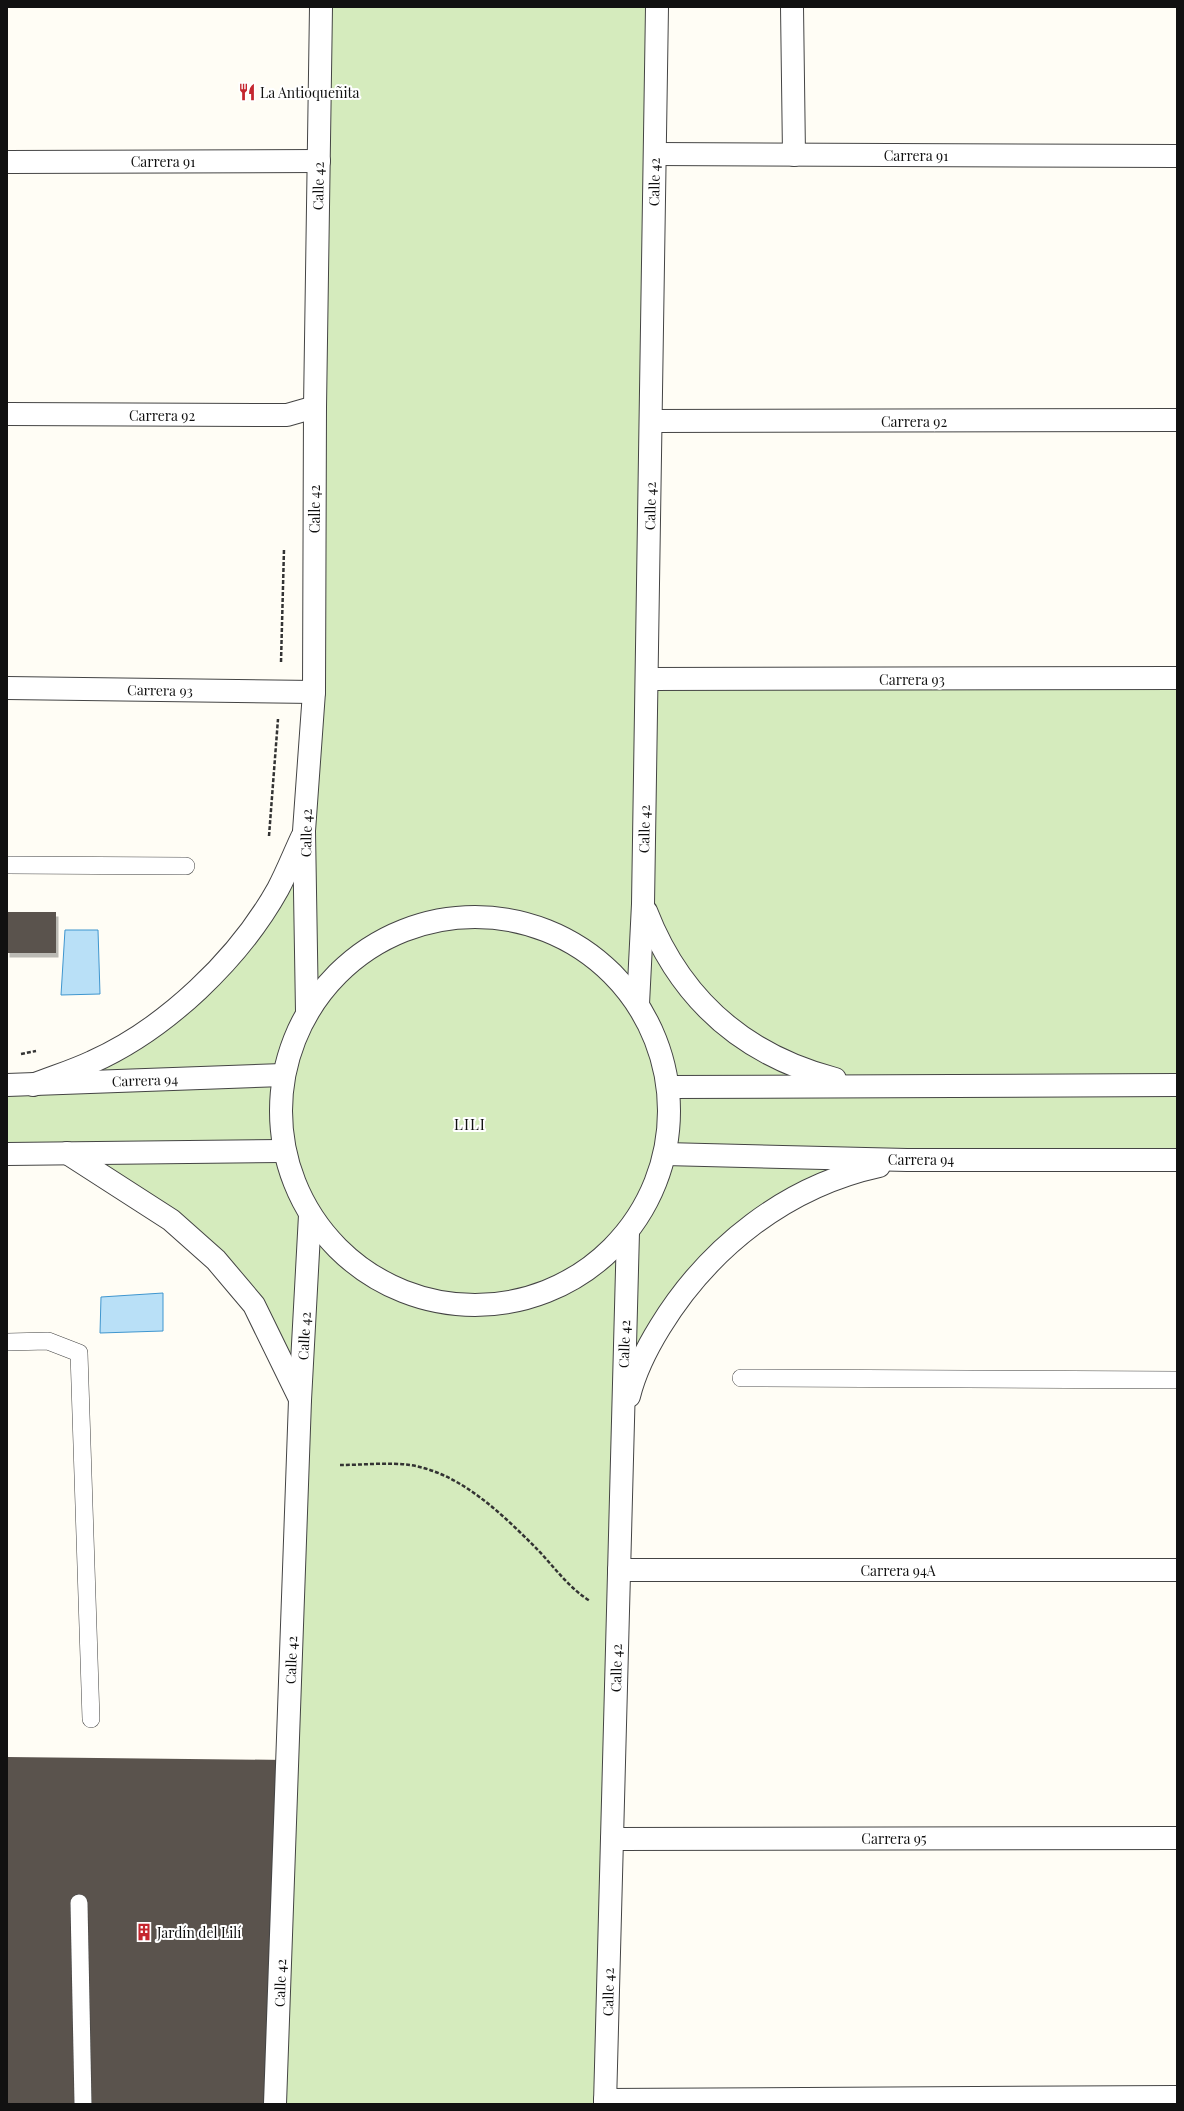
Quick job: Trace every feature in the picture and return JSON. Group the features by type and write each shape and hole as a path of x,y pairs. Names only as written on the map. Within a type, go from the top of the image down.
{"street":[{"name":"Calle 42","path":"306,1012 304,831 314,692 315,407 321,7"},
{"name":"Calle 42","path":"638,1004 643,904 657,7"},
{"path":"792,7 794,155"},
{"name":"Carrera 91","path":"655,154 1177,156"},
{"name":"Carrera 91","path":"7,162 319,161"},
{"name":"Carrera 92","path":"7,414 287,415 315,407"},
{"name":"Carrera 92","path":"651,421 1177,420"},
{"name":"Carrera 93","path":"646,680 1177,678"},
{"name":"Carrera 93","path":"7,688 314,692"},
{"path":"33,1085 99,1059 149,1030 199,990 247,936 278,889 304,831"},
{"path":"643,904 656,936 673,967 694,995 719,1020 747,1041 804,1070 844,1081 880,1085"},
{"path":"470,916 519,921 566,938 606,967 638,1004 658,1044 665,1065 669,1087 669,1132 666,1154 657,1182 644,1208 628,1232 595,1264 555,1288 510,1302 464,1304 419,1297 376,1278 339,1251 310,1215 298,1193 282,1151 279,1098 288,1053 306,1012 337,973 376,943 421,924 470,916"},
{"name":"Carrera 94","path":"7,1085 283,1075"},
{"path":"669,1087 1177,1085"},
{"path":"7,1154 282,1151"},
{"path":"67,1153 171,1220 216,1260 254,1305 300,1400"},
{"name":"Carrera 94","path":"666,1154 907,1160 1177,1160"},
{"path":"622,1428 632,1384 651,1342 675,1302 704,1266 738,1235 776,1207 818,1186 862,1170 907,1160"},
{"name":"Calle 42","path":"275,2104 300,1400 310,1215"},
{"name":"Calle 42","path":"605,2102 628,1232"},
{"name":"Carrera 94A","path":"619,1570 1177,1570"},
{"name":"Carrera 95","path":"612,1839 1177,1838"},
{"path":"605,2102 1177,2097"}],"lane":[{"path":"7,865 186,866"},
{"path":"7,1342 48,1340 79,1353 91,1719"},
{"path":"741,1378 1177,1380"},
{"path":"79,1904 83,2104"}],"path":[{"path":"267,840 270,833 280,692 284,541"},
{"path":"14,1055 43,1050"},
{"path":"340,1465 410,1465 450,1478 494,1509 537,1550 577,1593 591,1602"}],"green space":[{"path":"321,7 657,7 647,679 1177,678 1177,1160 907,1160 818,1186 704,1266 632,1384 605,2104 275,2104 300,1400 216,1260 67,1153 7,1154 7,1085 93,1062 242,942 304,831"}],"water":[{"path":"65,930 98,930 100,994 61,995"},
{"path":"163,1293 163,1331 100,1333 101,1297"}],"building":[{"path":"7,912 56,912 56,953 7,953"},
{"name":"Jardín del Lilí","path":"7,1757 288,1760 275,2104 7,2104"}],"place":[{"name":"La Antioqueñita","path":"247,92"},
{"name":"Jardín del Lilí","path":"144,1932"}],"district":[{"name":"LILI","path":"470,1124"}]}
